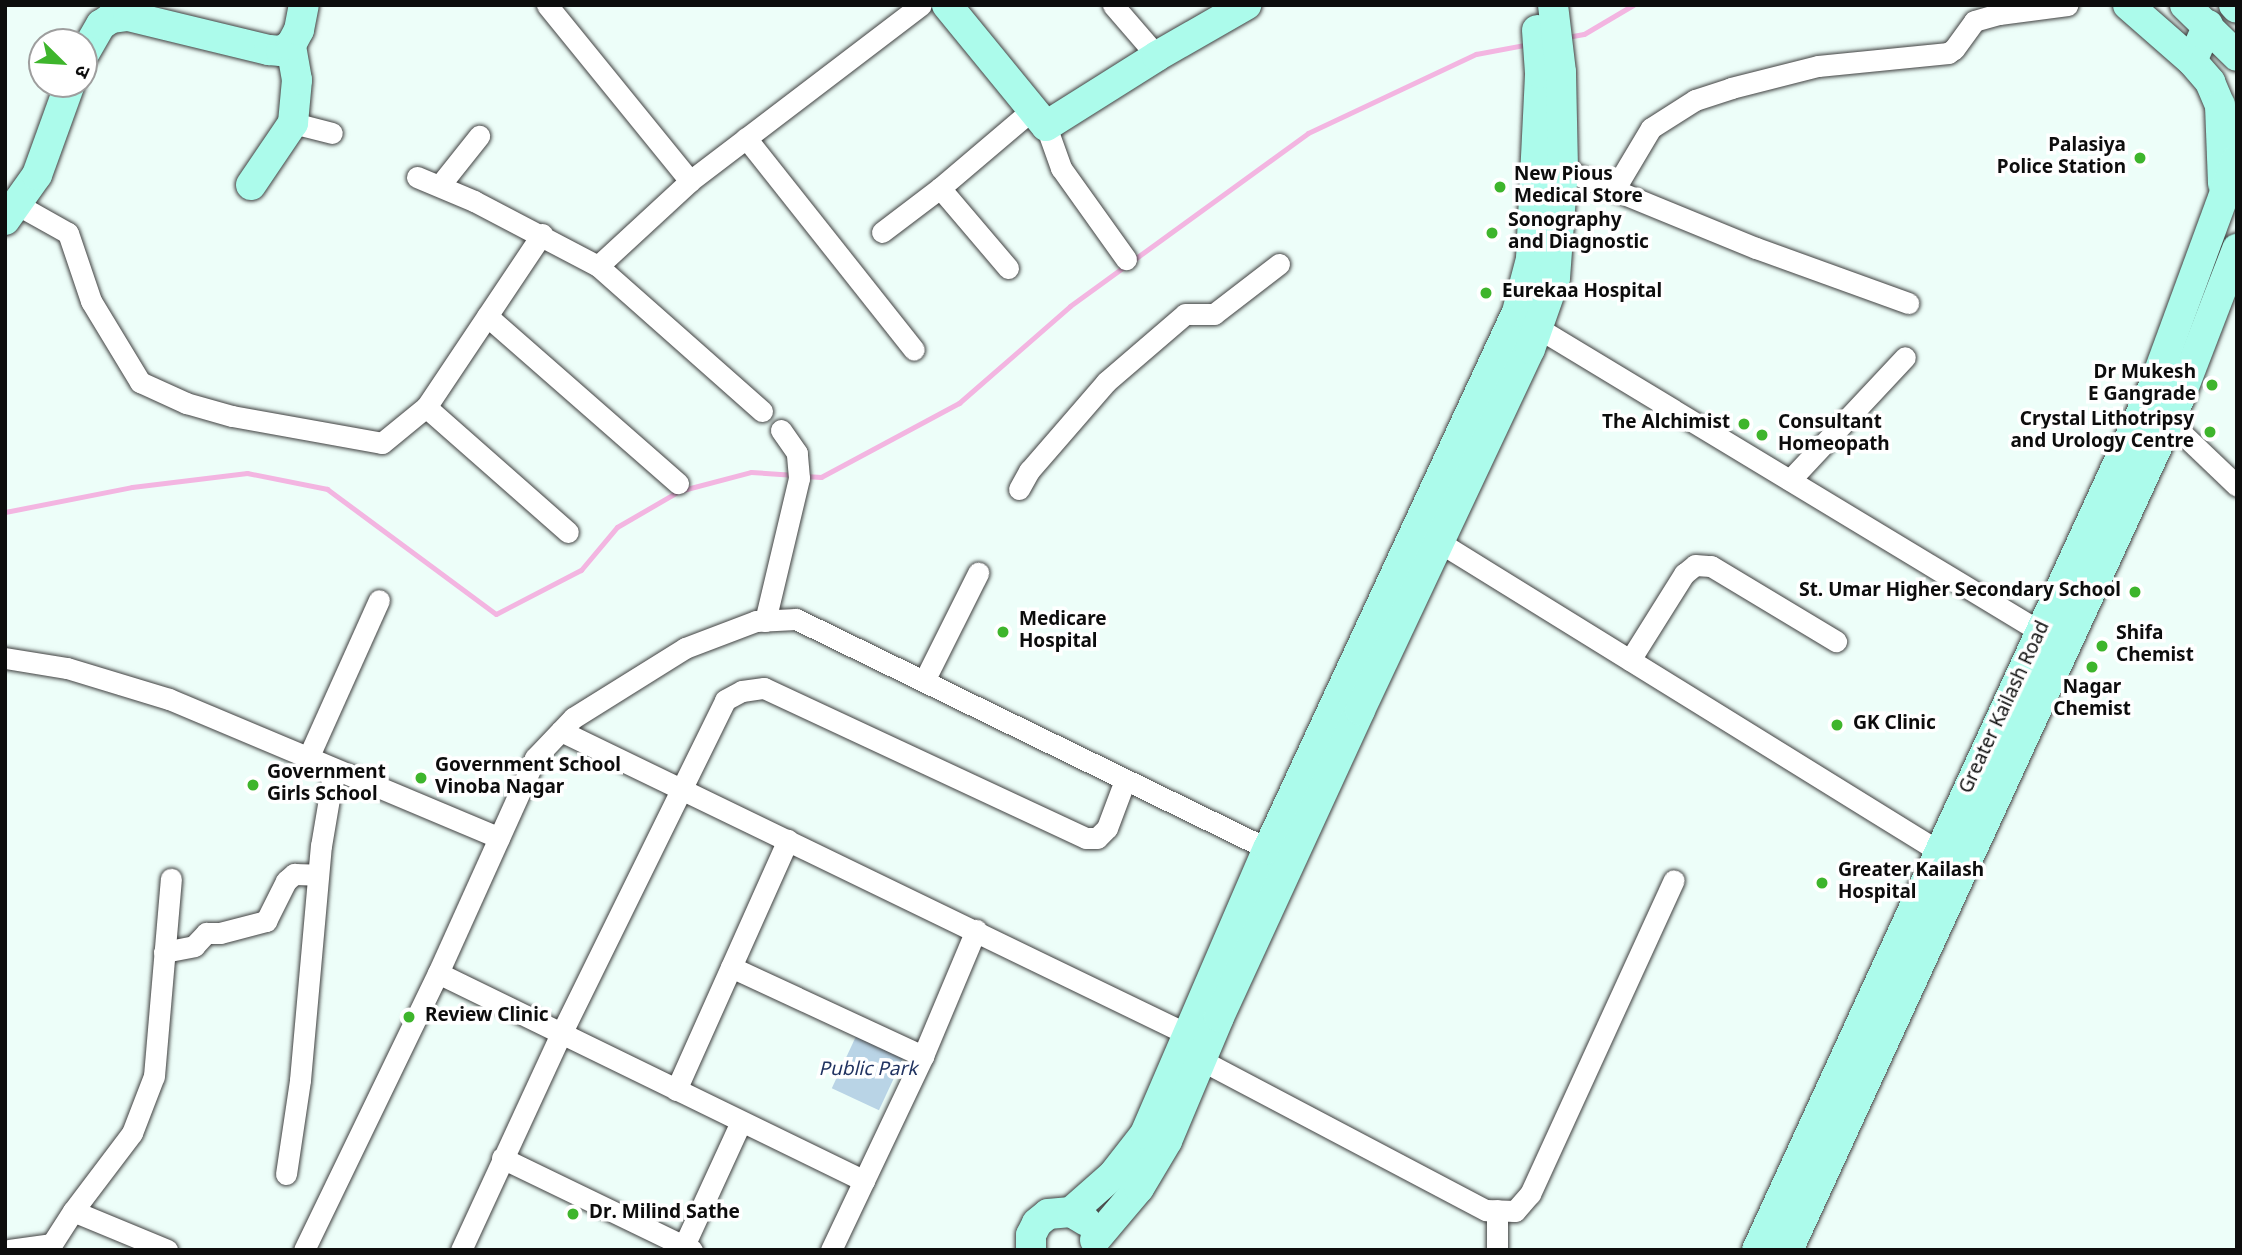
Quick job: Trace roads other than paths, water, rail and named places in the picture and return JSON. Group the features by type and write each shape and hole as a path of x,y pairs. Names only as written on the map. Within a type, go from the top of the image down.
{"main road":[{"path":"251,185 293,123 297,80 291,46 299,30 304,5"},
{"path":"947,5 1039,118 1247,5"},
{"path":"2128,5 2192,61 2210,82 2220,105 2221,164 2225,191"},
{"path":"2185,5 2237,56"},
{"path":"98,30 101,25 124,10 269,50 281,51 291,46"},
{"path":"1071,1212 1113,1175 1145,1134 1194,1047 1439,542 1538,328 1556,278 1563,169 1544,13"},
{"path":"2192,61 2208,25"},
{"path":"1094,1245 1139,1188 1167,1141 1194,1047 1268,849 1517,312 1531,259 1550,73"},
{"path":"12,213 44,160 65,98"},
{"name":"Greater Kailash Road","path":"1757,1250 2154,385 2237,159"},
{"name":"Greater Kailash Road","path":"1788,1250 2180,397 2234,267"},
{"path":"1029,1249 1031,1235 1037,1223 1048,1214 1071,1212 1083,1218 1092,1229 1094,1245"}],"street":[{"path":"547,5 690,181"},
{"path":"598,266 690,181 921,5"},
{"path":"1113,5 1157,56"},
{"path":"1614,190 1651,128 1695,100 1818,66 1948,53 1968,25 1986,16 2067,5"},
{"path":"882,232 1039,118 1061,168 1126,259"},
{"path":"293,123 332,133"},
{"path":"440,185 479,136"},
{"path":"746,138 914,350"},
{"path":"1563,169 1844,282 1908,303"},
{"path":"417,177 440,185 542,234 598,266 762,411"},
{"path":"940,188 1008,268"},
{"path":"12,213 68,233 91,301 140,382 186,403 232,416 382,443 426,407 542,234"},
{"path":"1018,489 1029,471 1106,382 1185,314 1214,314 1279,264"},
{"path":"487,316 678,483"},
{"path":"1538,328 2041,632"},
{"path":"1790,480 1905,357"},
{"path":"426,407 568,532"},
{"path":"2168,420 2237,486"},
{"path":"765,621 799,470 797,453 781,430"},
{"path":"1439,542 1940,852"},
{"path":"1630,660 1684,574 1695,565 1711,566 1836,641"},
{"path":"925,679 978,573"},
{"path":"308,758 379,600"},
{"path":"304,1250 438,973 534,758 573,718 685,648 755,621 796,619 925,679 1268,849"},
{"path":"5,658 67,668 169,699 499,838"},
{"path":"461,1250 502,1158 679,788 725,700 742,691 764,688 1086,838 1097,838 1107,828 1125,780"},
{"path":"561,731 976,930 1194,1047 1486,1210 1515,1211 1530,1194 1674,880"},
{"path":"286,1174 300,1080 318,875 334,769"},
{"path":"676,1090 788,840"},
{"path":"164,952 194,946 206,933 220,933 266,921 286,881 294,874 318,875"},
{"path":"9,1250 50,1247 73,1210 132,1133 154,1076 172,879"},
{"path":"831,1250 923,1056 976,930"},
{"path":"731,967 923,1056"},
{"path":"438,973 864,1181"},
{"path":"502,1158 686,1248 741,1122"},
{"path":"73,1210 167,1250"},
{"path":"1497,1210 1497,1250"}],"waterway":[{"path":"1567,37 1584,34 1633,5"},
{"path":"805,476 821,477 959,403 1070,306 1308,133 1476,54 1530,44"},
{"path":"5,512 132,487 247,473 327,489 496,614 581,570 617,527 679,491 751,472 795,475"}],"place":[{"name":"Palasiya Police Station","path":"2140,158"},
{"name":"New Pious Medical Store","path":"1500,187"},
{"name":"Sonography and Diagnostic","path":"1492,233"},
{"name":"Eurekaa Hospital","path":"1486,293"},
{"name":"Dr Mukesh E Gangrade","path":"2212,385"},
{"name":"The Alchimist","path":"1744,424"},
{"name":"Crystal Lithotripsy and Urology Centre","path":"2210,432"},
{"name":"Consultant Homeopath","path":"1762,435"},
{"name":"St. Umar Higher Secondary School","path":"2135,592"},
{"name":"Medicare Hospital","path":"1003,632"},
{"name":"Shifa Chemist","path":"2102,646"},
{"name":"Nagar Chemist","path":"2092,667"},
{"name":"GK Clinic","path":"1837,725"},
{"name":"Government School Vinoba Nagar","path":"421,778"},
{"name":"Government Girls School","path":"253,785"},
{"name":"Greater Kailash Hospital","path":"1822,883"},
{"name":"Review Clinic","path":"409,1017"},
{"name":"Dr. Milind Sathe","path":"573,1214"}],"park label":[{"name":"Public Park","path":"868,1071"}]}
